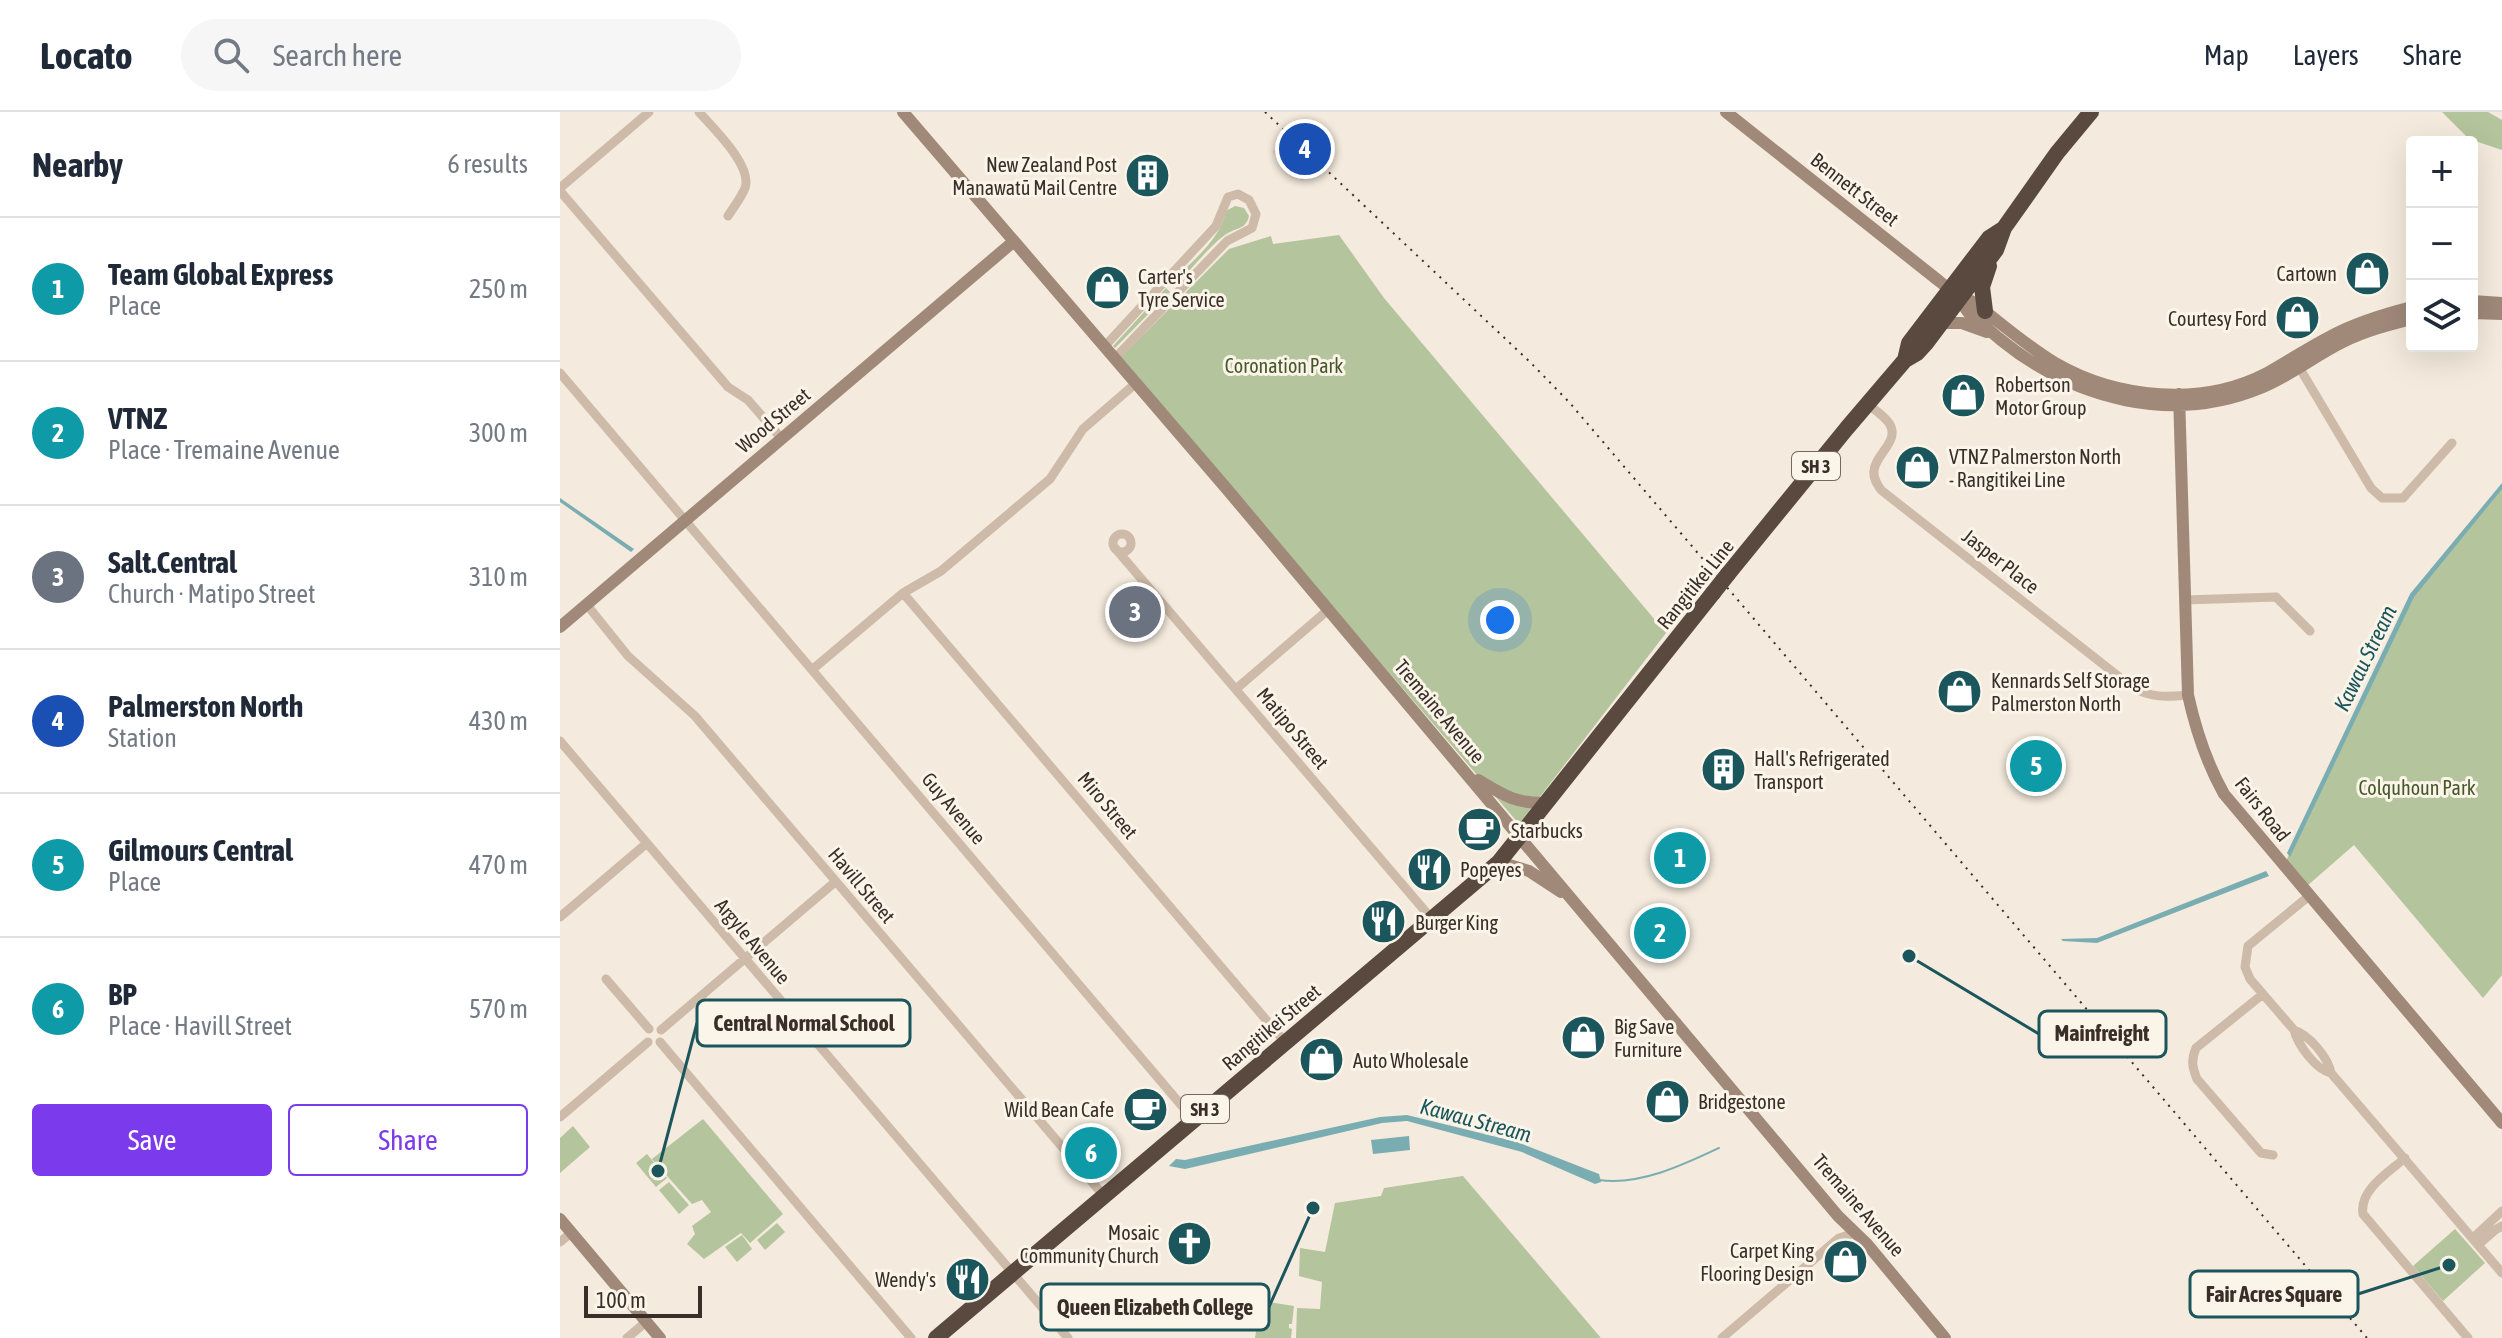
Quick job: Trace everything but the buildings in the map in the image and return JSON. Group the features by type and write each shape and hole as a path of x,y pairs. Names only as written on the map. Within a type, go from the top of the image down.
{"highway":[{"name":"Rangitikei Line","path":"1905,360 1909,343 1996,250 2004,228 2057,153 2091,112"},
{"name":"Rangitikei Line","path":"1520,837 1847,428 1905,360 1917,353 1942,323 1954,294 1989,238 2004,228"},
{"path":"1985,311 1982,287 1996,250"},
{"name":"Rangitikei Street","path":"936,1338 1499,862 1520,837"}],"main road":[{"name":"Tremaine Avenue","path":"903,112 1945,1338"},
{"name":"Bennett Street","path":"1726,112 1954,294"},
{"name":"Wood Street","path":"560,627 1013,242"},
{"path":"1954,294 1985,311 2068,383 2095,394 2140,404 2179,400 2208,403 2242,395 2274,382 2349,327 2406,309"},
{"path":"1954,294 1967,310 2003,341"},
{"path":"2478,307 2502,303"},
{"path":"2478,307 2502,314"},
{"path":"2297,363 2377,328 2406,321"},
{"path":"1942,323 1962,323 1983,330 2033,355"},
{"name":"Fairs Road","path":"2179,400 2188,695 2202,749 2224,794 2502,1123"},
{"path":"1468,774 1515,801 1547,803"},
{"path":"1499,862 1529,871 1573,901"},
{"path":"560,1219 660,1338"}],"street":[{"path":"649,112 560,190 728,387 748,400 782,439"},
{"path":"699,112 740,161 745,172 745,189 728,216"},
{"path":"1104,347 1216,226 1228,197 1238,194 1249,200 1256,214 1252,228 1227,241 1114,359"},
{"path":"2297,363 2371,488 2382,498 2403,498 2452,443"},
{"name":"Guy Avenue","path":"560,373 1193,1119"},
{"path":"813,669 903,593 941,571 1050,479 1083,429 1135,384"},
{"name":"Jasper Place","path":"1869,405 1891,428 1891,441 1874,468 1873,476 1881,490 2132,687 2144,695 2188,695"},
{"name":"Matipo Street","path":"1120,550 1127,563 1431,918"},
{"name":"Miro Street","path":"903,593 1285,1042"},
{"path":"2185,600 2276,597 2310,631"},
{"name":"Havill Street","path":"587,605 628,656 695,716 1104,1196"},
{"path":"1236,689 1328,610"},
{"name":"Argyle Avenue","path":"560,741 1068,1338"},
{"path":"560,917 647,843"},
{"path":"661,1030 835,882"},
{"path":"2309,896 2248,946 2245,967 2250,979 2294,1030 2296,1040 2324,1072 2331,1073 2502,1273"},
{"path":"606,979 649,1029"},
{"path":"2263,994 2196,1048 2192,1069 2197,1079 2261,1153 2273,1155"},
{"path":"648,1042 646,1034 649,1029 654,1027 661,1030"},
{"path":"660,1042 661,1030"},
{"path":"648,1042 660,1042"},
{"path":"560,1117 648,1042"},
{"path":"660,1042 911,1338"},
{"path":"2405,1158 2368,1191 2362,1201 2363,1214 2468,1338"},
{"path":"2476,1241 2502,1211"},
{"path":"2476,1241 2502,1226"},
{"path":"560,1242 571,1233"},
{"path":"1722,1338 1835,1241 1855,1233"},
{"path":"627,1338 646,1322"}],"green space":[{"path":"2442,112 2488,112 2502,120 2502,150 2478,142 2478,136 2466,136"},
{"path":"1235,206 1244,208 1249,216 1246,223 1217,241 1177,284 1174,280 1218,231 1226,211"},
{"name":"Coronation Park","path":"1339,235 1384,298 1666,633 1519,824 1120,358 1229,249 1271,236 1273,244"},
{"path":"1166,288 1170,292 1115,348 1113,346"},
{"name":"Colquhoun Park","path":"2502,486 2502,975 2483,998 2354,845 2307,886 2286,861 2413,595"},
{"path":"703,1119 783,1214 750,1243 741,1233 704,1259 687,1244 695,1234 692,1226 711,1212 702,1200 692,1204 652,1159"},
{"path":"573,1126 590,1147 560,1173 560,1138"},
{"path":"647,1154 667,1178 656,1187 636,1163"},
{"path":"1463,1176 1601,1338 1296,1338 1297,1308 1320,1309 1322,1282 1299,1276 1300,1248 1325,1252 1335,1203 1381,1196 1384,1188"},
{"path":"669,1182 689,1205 679,1214 659,1190"},
{"path":"777,1223 785,1232 765,1250 757,1240"},
{"path":"2455,1229 2485,1263 2443,1301 2413,1266"},
{"path":"742,1235 752,1249 737,1262 725,1247"},
{"path":"1259,1302 1294,1306 1292,1324 1289,1324 1291,1338 1255,1338 1257,1325 1261,1325 1261,1321 1257,1320"}],"shaded area":[{"path":"1283,141 1313,169 1302,181 1272,152"}],"water":[{"path":"2502,483 2502,489 2414,597 2290,857 2287,853 2410,594"},
{"path":"560,498 634,549 631,552 560,502"},
{"path":"2266,871 2269,876 2097,943 2061,939 2097,938"},
{"path":"1407,1115 1517,1142 1599,1174 1601,1182 1595,1184 1522,1152 1407,1121 1382,1123 1185,1169 1169,1166 1176,1159 1185,1160 1380,1117"},
{"path":"1409,1136 1410,1150 1373,1154 1371,1140"}],"waterway":[{"name":"Kawau Stream","path":"1599,1180 1645,1177 1719,1148"}],"railway":[{"path":"1265,112 1569,402 2367,1338"}],"place":[{"name":"Palmerston North","path":"1305,149"},
{"name":"New Zealand Post Manawatū Mail Centre","path":"1148,176"},
{"name":"Cartown","path":"2368,273"},
{"name":"Carter's Tyre Service","path":"1107,288"},
{"name":"Courtesy Ford","path":"2298,318"},
{"name":"Robertson Motor Group","path":"1964,395"},
{"name":"VTNZ Palmerston North - Rangitikei Line","path":"1918,468"},
{"name":"Salt.Central","path":"1135,612"},
{"name":"Kennards Self Storage Palmerston North","path":"1960,692"},
{"name":"Gilmours Central","path":"2036,766"},
{"name":"Hall's Refrigerated Transport","path":"1723,769"},
{"name":"Starbucks","path":"1480,830"},
{"name":"Team Global Express","path":"1680,858"},
{"name":"Popeyes","path":"1429,869"},
{"name":"Burger King","path":"1384,922"},
{"name":"VTNZ","path":"1660,933"},
{"name":"Mainfreight","path":"1909,956"},
{"name":"Big Save Furniture","path":"1583,1037"},
{"name":"Auto Wholesale","path":"1322,1060"},
{"name":"Bridgestone","path":"1667,1101"},
{"name":"Wild Bean Cafe","path":"1145,1109"},
{"name":"BP","path":"1091,1153"},
{"name":"Central Normal School","path":"658,1171"},
{"name":"Queen Elizabeth College","path":"1313,1208"},
{"name":"Mosaic Community Church","path":"1190,1243"},
{"name":"Carpet King Flooring Design","path":"1845,1262"},
{"name":"Fair Acres Square","path":"2449,1265"},
{"name":"Wendy's","path":"967,1279"}]}
